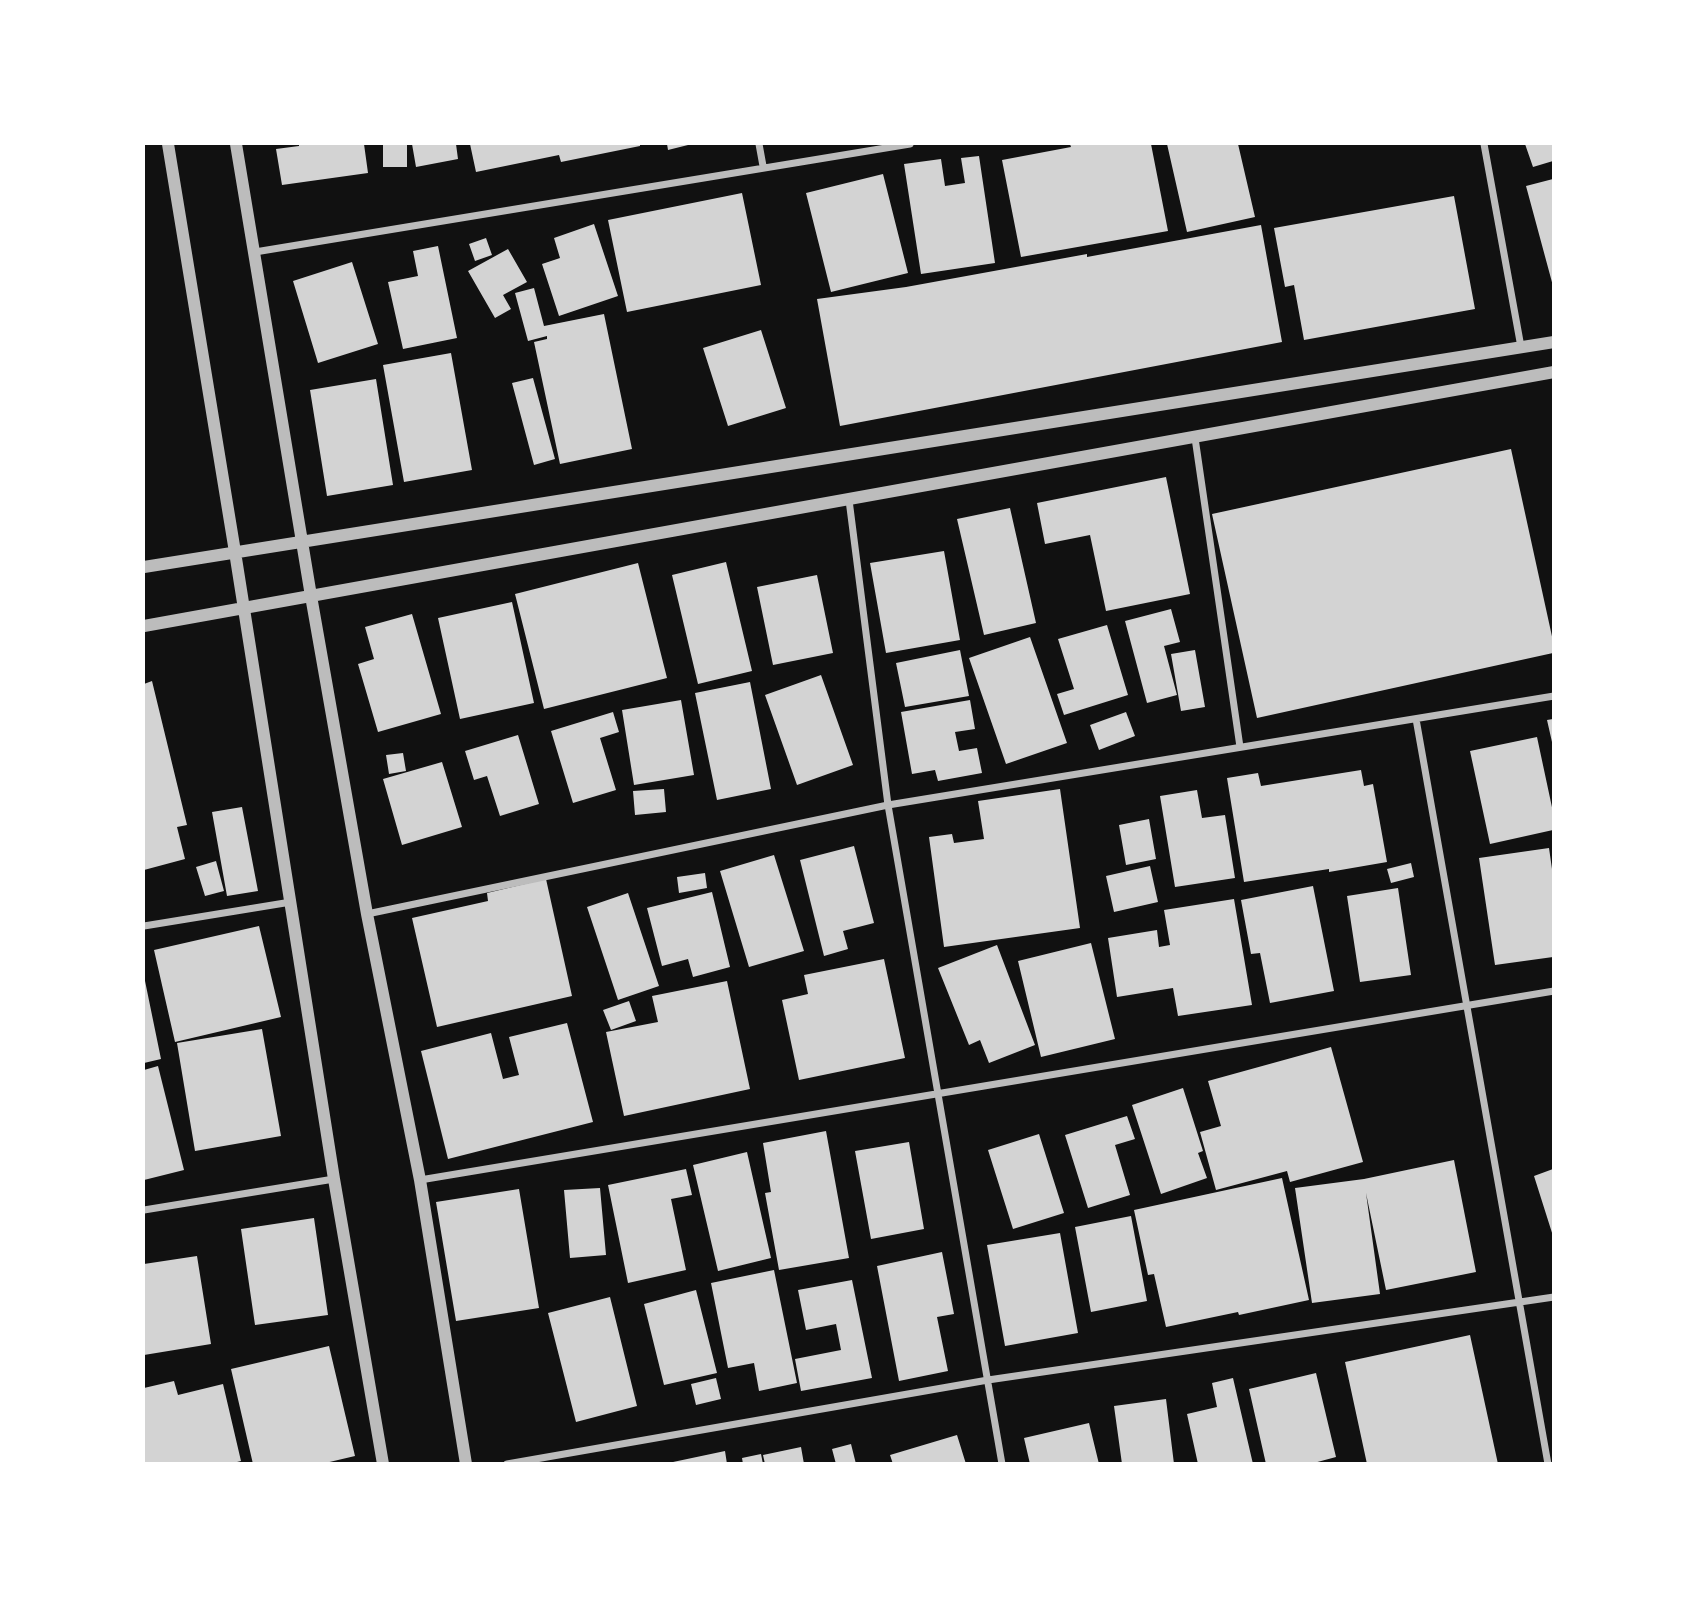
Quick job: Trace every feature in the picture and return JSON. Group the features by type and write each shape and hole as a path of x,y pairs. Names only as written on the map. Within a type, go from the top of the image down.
{"street":[{"path":"168,144 334,1179 383,1464"},
{"path":"236,144 311,596 367,914 420,1180 466,1464"},
{"path":"759,144 763,166"},
{"path":"255,252 763,166 911,144"},
{"path":"1484,144 1521,347"},
{"path":"144,568 303,540 1553,342"},
{"path":"144,626 1553,372"},
{"path":"1195,438 1240,747"},
{"path":"849,500 888,805 1002,1464"},
{"path":"367,914 888,805 1553,696"},
{"path":"1416,719 1548,1464"},
{"path":"144,926 291,902"},
{"path":"420,1180 1553,991"},
{"path":"144,1210 334,1179"},
{"path":"507,1464 988,1380 1553,1297"}],"building":[{"path":"299,144 364,144 368,173 282,185 276,149"},
{"path":"383,144 407,144 407,167 383,167"},
{"path":"412,144 456,144 458,159 416,167"},
{"path":"470,144 640,146 561,162 559,155 476,172"},
{"path":"667,144 692,144 668,150"},
{"path":"1070,144 1151,144 1168,231 1021,257 1002,160 1071,147"},
{"path":"1167,144 1238,144 1255,217 1187,232"},
{"path":"1525,144 1553,144 1553,161 1533,167"},
{"path":"979,156 995,263 921,274 904,164 941,159 945,186 965,183 961,158"},
{"path":"883,174 908,273 831,292 806,193"},
{"path":"1553,179 1553,286 1526,186"},
{"path":"742,193 761,285 627,312 608,220"},
{"path":"1454,196 1475,309 1304,340 1294,285 1285,287 1274,228"},
{"path":"594,224 618,296 559,316 542,264 560,258 554,238"},
{"path":"1261,225 1282,342 840,426 817,299 906,287 1087,254 1087,257"},
{"path":"486,238 492,255 475,261 469,244"},
{"path":"438,246 457,338 403,349 388,282 418,276 413,251"},
{"path":"508,249 527,282 503,295 511,309 495,318 468,271"},
{"path":"352,262 378,344 318,363 293,281"},
{"path":"534,288 544,326 604,314 632,449 560,464 534,342 547,339 547,336 528,341 515,293"},
{"path":"761,330 786,408 728,426 703,348"},
{"path":"451,353 472,470 404,482 383,365"},
{"path":"533,378 555,459 534,465 512,383"},
{"path":"376,379 393,485 327,496 310,390"},
{"path":"1511,449 1553,641 1553,653 1257,718 1212,514"},
{"path":"1166,477 1190,594 1106,611 1090,535 1045,544 1037,503"},
{"path":"1010,508 1036,623 984,635 957,519"},
{"path":"944,551 960,640 886,653 870,563"},
{"path":"726,562 752,671 698,684 672,575"},
{"path":"638,563 667,678 544,709 515,594"},
{"path":"817,575 833,653 773,665 757,587"},
{"path":"512,602 534,703 460,719 438,618"},
{"path":"1171,609 1180,642 1164,646 1177,695 1147,703 1125,621"},
{"path":"412,614 441,714 378,732 358,664 374,659 365,627"},
{"path":"1107,625 1128,695 1064,715 1057,694 1074,689 1058,639"},
{"path":"1030,637 1067,743 1006,764 969,658"},
{"path":"960,650 969,696 905,707 896,663"},
{"path":"1195,650 1205,707 1181,711 1171,654"},
{"path":"821,675 853,765 797,785 765,695"},
{"path":"152,681 187,825 177,827 185,859 144,870 144,684"},
{"path":"750,682 771,789 717,800 695,693"},
{"path":"681,700 694,775 634,785 622,710"},
{"path":"970,700 975,729 955,732 959,751 977,748 982,773 938,781 935,770 912,774 901,712"},
{"path":"613,712 619,732 600,738 616,790 573,803 551,731"},
{"path":"1126,712 1135,736 1099,750 1090,725"},
{"path":"1553,719 1553,742 1552,742 1547,720"},
{"path":"518,735 539,804 500,816 487,776 474,780 465,751"},
{"path":"1537,737 1553,812 1553,830 1490,844 1470,751"},
{"path":"403,753 406,771 389,774 386,755"},
{"path":"442,762 462,827 402,845 383,779"},
{"path":"1361,770 1364,786 1373,784 1387,862 1244,882 1227,778 1258,773 1261,786"},
{"path":"664,789 666,812 635,815 633,791"},
{"path":"1060,789 1080,928 944,947 929,837 952,834 954,843 984,839 978,801"},
{"path":"1197,790 1202,818 1225,815 1235,878 1175,887 1160,796"},
{"path":"242,807 258,891 227,896 212,812"},
{"path":"1149,819 1156,859 1126,865 1119,825"},
{"path":"854,846 874,923 843,931 848,949 824,956 800,860"},
{"path":"1549,848 1553,876 1553,957 1495,965 1479,858"},
{"path":"774,855 804,951 749,967 720,871"},
{"path":"216,861 224,891 205,896 196,867"},
{"path":"1411,863 1414,877 1391,883 1387,869"},
{"path":"1150,866 1158,902 1114,912 1106,876"},
{"path":"705,873 707,888 679,893 677,877"},
{"path":"546,879 572,996 437,1027 412,918 488,901 487,893"},
{"path":"1313,886 1334,991 1270,1003 1260,953 1251,954 1241,900"},
{"path":"1398,888 1411,975 1360,982 1347,896"},
{"path":"712,892 730,967 693,977 688,959 662,966 647,908"},
{"path":"628,893 659,986 618,1000 587,907"},
{"path":"1234,899 1252,1005 1178,1016 1173,988 1117,997 1108,938 1157,930 1159,947 1170,945 1164,910"},
{"path":"259,926 281,1017 175,1042 154,950"},
{"path":"1091,943 1115,1039 1041,1057 1018,961"},
{"path":"997,945 1035,1045 989,1063 980,1040 969,1045 938,968"},
{"path":"884,959 905,1058 799,1080 782,1000 808,994 804,975"},
{"path":"144,976 161,1059 144,1063"},
{"path":"727,981 750,1089 624,1116 606,1032 658,1022 652,996"},
{"path":"629,1001 636,1021 611,1030 603,1010"},
{"path":"567,1023 593,1122 448,1159 421,1051 491,1033 503,1079 519,1075 509,1037"},
{"path":"262,1029 281,1136 195,1151 177,1043"},
{"path":"1331,1047 1363,1162 1290,1182 1287,1171 1216,1190 1200,1132 1221,1126 1208,1081"},
{"path":"158,1066 184,1170 144,1180 144,1070"},
{"path":"1183,1088 1203,1151 1198,1153 1207,1178 1161,1194 1132,1105"},
{"path":"1127,1116 1135,1139 1115,1145 1130,1195 1088,1208 1065,1135"},
{"path":"826,1131 849,1258 779,1270 765,1193 771,1192 763,1143"},
{"path":"1039,1134 1064,1213 1013,1229 988,1150"},
{"path":"909,1142 924,1229 871,1239 855,1151"},
{"path":"747,1152 771,1258 718,1271 693,1165"},
{"path":"1454,1160 1476,1272 1386,1290 1366,1193 1380,1294 1312,1303 1295,1188 1364,1179"},
{"path":"686,1169 692,1195 671,1199 686,1270 628,1283 608,1185"},
{"path":"1553,1169 1553,1236 1534,1176"},
{"path":"1282,1178 1309,1300 1166,1327 1154,1274 1148,1275 1134,1210"},
{"path":"600,1188 606,1255 570,1258 564,1190"},
{"path":"519,1189 539,1308 456,1321 436,1202"},
{"path":"1131,1216 1147,1301 1091,1312 1075,1227"},
{"path":"314,1218 328,1315 255,1325 241,1229"},
{"path":"1060,1233 1078,1333 1005,1346 987,1245"},
{"path":"942,1252 954,1314 937,1317 948,1371 899,1381 877,1266"},
{"path":"197,1256 211,1344 144,1355 144,1264"},
{"path":"774,1270 797,1383 759,1391 754,1363 728,1368 711,1283"},
{"path":"852,1280 872,1378 801,1391 795,1359 841,1350 836,1324 806,1330 798,1290"},
{"path":"696,1290 717,1373 664,1385 644,1304"},
{"path":"610,1297 637,1406 576,1422 548,1313"},
{"path":"1470,1335 1498,1464 1367,1464 1345,1362"},
{"path":"329,1346 355,1456 321,1464 253,1464 231,1369"},
{"path":"1316,1373 1336,1457 1310,1464 1266,1464 1249,1389"},
{"path":"716,1378 721,1399 696,1405 691,1384"},
{"path":"1233,1378 1253,1464 1198,1464 1187,1414 1217,1407 1212,1383"},
{"path":"174,1381 178,1395 223,1384 241,1461 229,1464 144,1464 144,1388"},
{"path":"1166,1399 1174,1464 1122,1464 1114,1406"},
{"path":"1089,1423 1099,1464 1030,1464 1024,1438"},
{"path":"957,1435 966,1464 893,1464 890,1455"},
{"path":"851,1444 856,1464 836,1464 832,1449"},
{"path":"801,1447 804,1464 765,1464 763,1455"},
{"path":"725,1451 727,1464 673,1464 673,1462"},
{"path":"761,1454 763,1464 743,1464 742,1458"}]}
